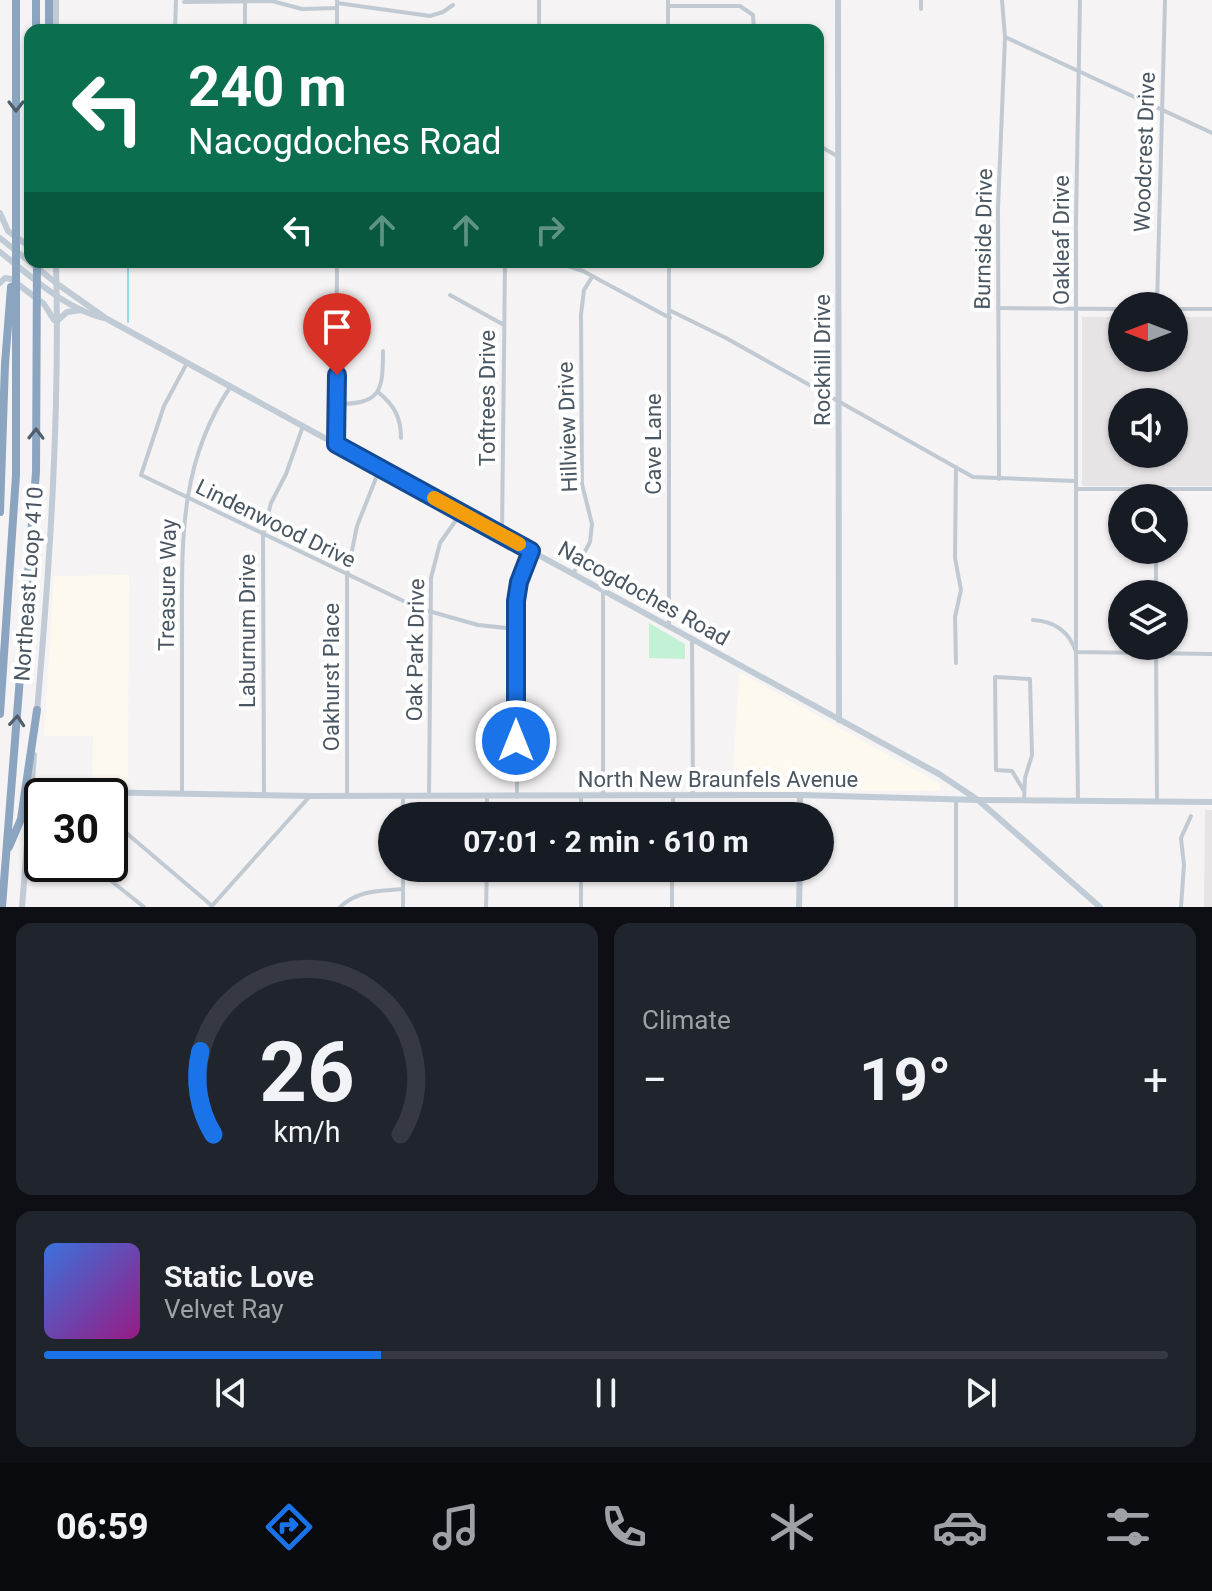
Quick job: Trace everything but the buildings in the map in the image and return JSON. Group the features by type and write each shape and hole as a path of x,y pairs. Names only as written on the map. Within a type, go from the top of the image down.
{"highway":[{"path":"0,512 16,243 16,0"},
{"path":"36,0 36,24"},
{"path":"49,0 49,24"},
{"path":"2,907 36,472 37,268"},
{"path":"0,714 16,475 13,313"},
{"path":"5,855 21,819 37,710"}],"main road":[{"path":"56,0 56,24"},
{"name":"Rockhill Drive","path":"838,0 839,720"},
{"path":"0,213 8,231 24,243"},
{"name":"Nacogdoches Road","path":"0,238 24,257"},
{"name":"Nacogdoches Road","path":"0,252 56,295 82,310 107,319"},
{"name":"Nacogdoches Road","path":"37,268 107,319 939,774 978,800 1100,907"},
{"name":"Northeast Loop 410","path":"32,778 52,536 56,268"},
{"path":"0,283 5,278 11,279 44,304 56,324 67,312 82,310"},
{"name":"North New Braunfels Avenue","path":"128,794 403,797 800,795 1212,802"},
{"path":"800,795 800,802"},
{"path":"997,817 997,808 1002,800"},
{"name":"Northeast Loop 410","path":"22,907 24,882"},
{"path":"799,907 800,882"}],"street":[{"path":"175,24 176,0"},
{"path":"539,0 540,24"},
{"path":"921,0 921,9"},
{"name":"Burnside Drive","path":"999,479 998,208 1005,37 1002,0"},
{"name":"Oakleaf Drive","path":"1076,489 1080,0"},
{"name":"Woodcrest Drive","path":"1157,292 1165,0"},
{"path":"245,1 245,24"},
{"path":"184,2 280,2 307,9 337,4 430,16 453,5"},
{"path":"668,24 668,3 740,6 753,15 754,24"},
{"path":"1005,37 1212,133"},
{"path":"824,148 839,157"},
{"path":"336,444 337,268"},
{"name":"Toftrees Drive","path":"502,535 505,268"},
{"path":"575,268 670,318"},
{"name":"Cave Lane","path":"669,268 669,627"},
{"name":"Hillview Drive","path":"573,574 592,533 591,516 582,484 581,329 581,303 592,277"},
{"path":"450,295 504,325"},
{"path":"998,308 1108,309"},
{"path":"1188,309 1212,309"},
{"path":"669,310 726,338 973,477 1076,481"},
{"path":"336,404 367,402 378,392 383,378 383,351"},
{"name":"Lindenwood Drive","path":"188,362 164,406 141,475 429,613 478,625 516,629"},
{"name":"Treasure Way","path":"182,794 182,555 186,497 204,435 231,386"},
{"path":"378,392 398,415 401,438"},
{"name":"Laburnum Drive","path":"264,796 263,535 271,503 286,474 303,426"},
{"path":"956,467 955,558 961,590 955,617 956,663"},
{"name":"Oakhurst Place","path":"347,796 347,575 357,526 380,468"},
{"path":"1078,801 1076,489 1108,489"},
{"path":"1188,489 1212,489"},
{"name":"Oak Park Drive","path":"429,796 431,578 436,554 461,513"},
{"path":"517,797 517,591 531,551"},
{"path":"603,591 603,796"},
{"path":"1033,620 1045,621 1061,629 1070,638 1076,652"},
{"path":"692,640 693,796"},
{"path":"1076,652 1108,653"},
{"path":"1188,654 1212,654"},
{"path":"1156,660 1157,801"},
{"path":"1024,791 1012,771 996,770 995,677 1030,679 1032,755 1024,801"},
{"path":"128,835 212,907 310,796"},
{"path":"581,796 581,802"},
{"path":"673,796 673,802"},
{"path":"403,797 403,802"},
{"path":"487,797 487,802"},
{"path":"956,800 956,907"},
{"path":"1181,907 1184,865 1181,838 1191,816"},
{"path":"113,882 144,907"},
{"path":"403,882 403,907"},
{"path":"486,907 487,882"},
{"path":"581,882 581,907"},
{"path":"672,882 672,907"},
{"path":"340,907 367,891 403,889"}],"shaded area":[{"path":"1082,317 1108,317 1108,372 1188,372 1188,317 1212,317 1212,486 1082,486"},
{"path":"129,575 128,785 128,778 92,778 93,736 44,736 54,576"},
{"path":"739,672 940,784 940,791 732,792"},
{"path":"1205,810 1212,810 1212,907 1204,907"}],"green space":[{"path":"649,623 685,644 685,659 649,658"}],"waterway":[{"path":"128,268 128,322"}],"slow traffic":[{"path":"434,498 519,544"}],"route":[{"path":"337,375 336,444 531,551 519,582 516,601 516,741"}]}
